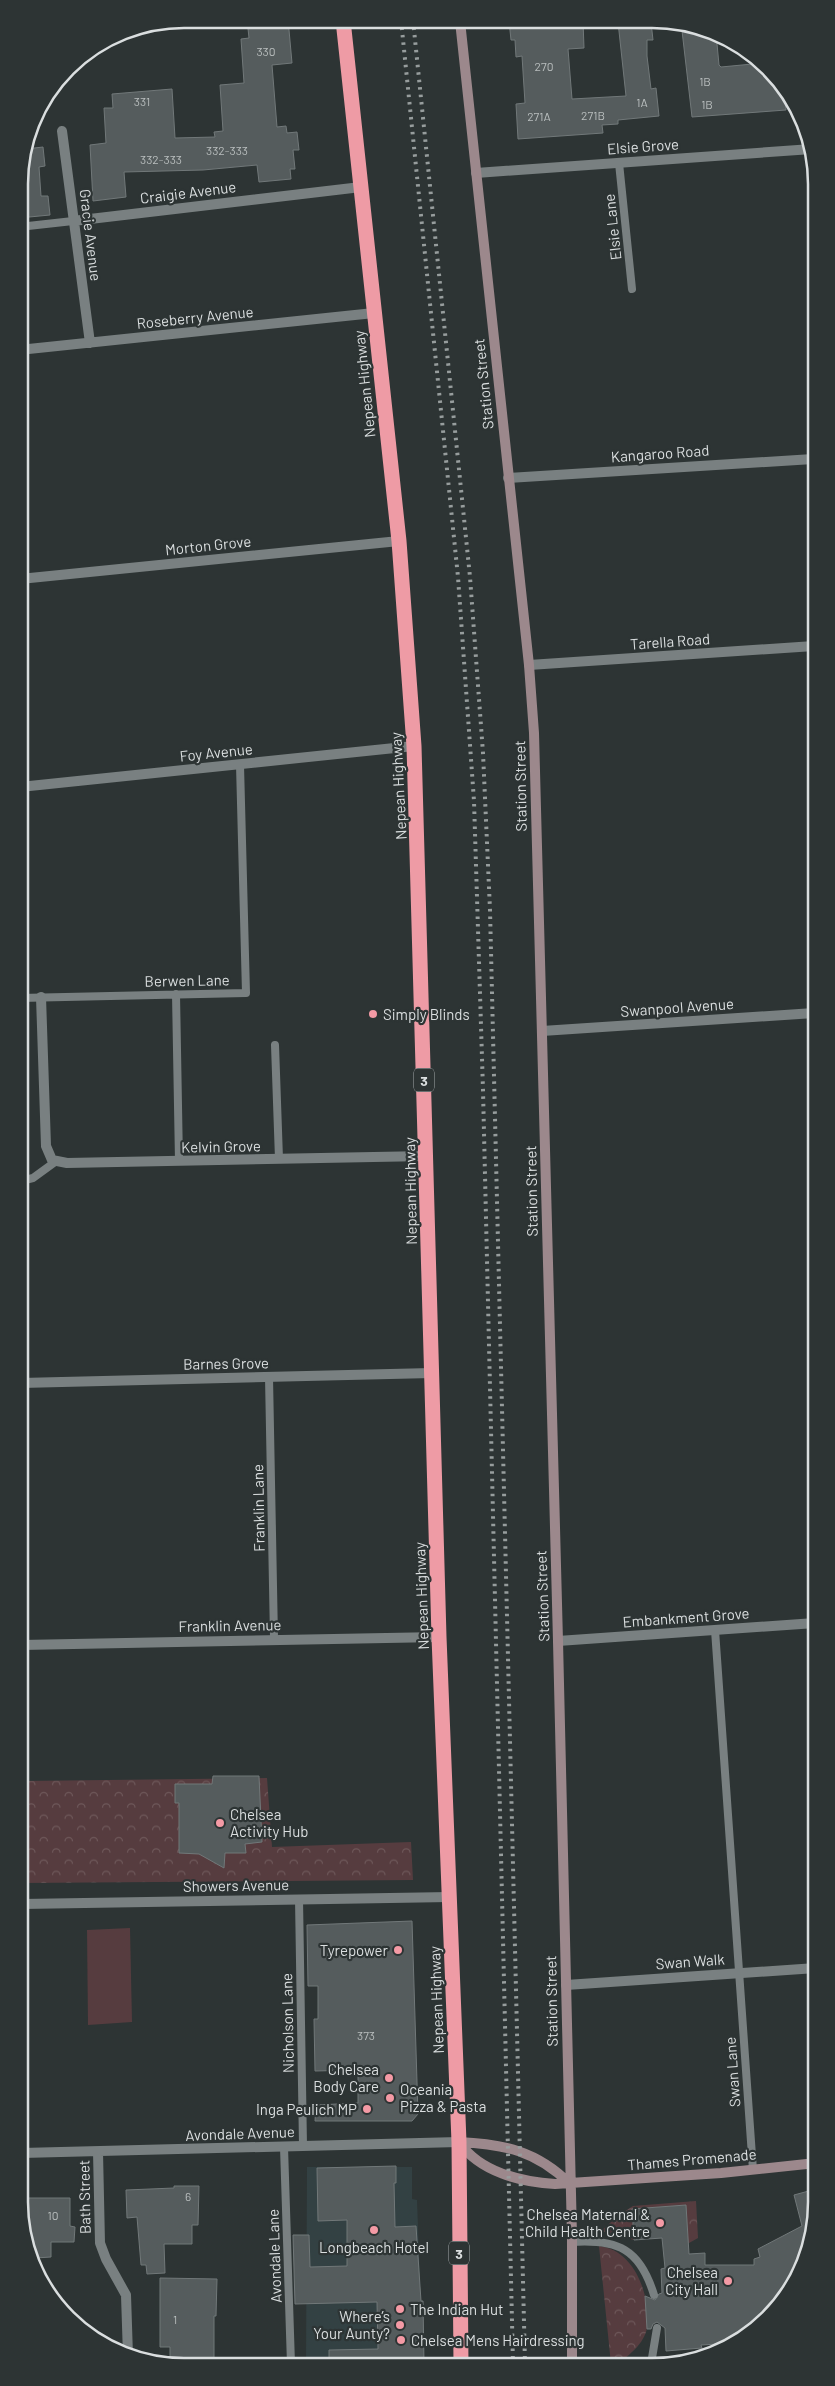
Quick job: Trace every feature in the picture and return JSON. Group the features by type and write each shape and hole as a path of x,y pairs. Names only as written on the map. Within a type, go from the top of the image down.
{"highway":[{"name":"Nepean Highway","path":"344,28 399,541 414,746 440,1637 459,2142 461,2358"}],"street":[{"name":"Station Street","path":"461,28 529,665 534,733 558,1641 572,2242 572,2358"},
{"name":"Gracie Avenue","path":"62,131 90,343"},
{"name":"Elsie Grove","path":"476,173 804,150"},
{"name":"Craigie Avenue","path":"74,221 361,187"},
{"name":"Roseberry Avenue","path":"28,349 374,313"},
{"name":"Kangaroo Road","path":"508,478 808,458"},
{"name":"Morton Grove","path":"28,578 399,541"},
{"name":"Tarella Road","path":"529,665 808,646"},
{"name":"Foy Avenue","path":"28,786 414,746"},
{"path":"41,997 46,1146 49,1157 55,1162"},
{"name":"Swanpool Avenue","path":"542,1032 808,1012"},
{"name":"Kelvin Grove","path":"55,1162 278,1160 427,1156"},
{"name":"Barnes Grove","path":"28,1382 432,1373"},
{"name":"Embankment Grove","path":"558,1641 807,1624"},
{"name":"Franklin Avenue","path":"28,1645 274,1638 440,1637"},
{"name":"Showers Avenue","path":"28,1904 450,1897"},
{"name":"Swan Walk","path":"566,1985 807,1969"},
{"path":"459,2142 499,2146 528,2154 548,2164 570,2184"},
{"name":"Avondale Avenue","path":"28,2153 459,2142"},
{"name":"Thames Promenade","path":"459,2142 472,2158 499,2172 532,2182 570,2184 807,2164"},
{"name":"Bath Street","path":"98,2152 100,2243 106,2259 126,2295 128,2348"}],"lane":[{"name":"Elsie Lane","path":"620,163 632,289"},
{"name":"Craigie Avenue","path":"28,226 74,221"},
{"name":"Berwen Lane","path":"28,998 246,993 240,764"},
{"path":"176,994 179,1161"},
{"path":"275,1045 278,1160"},
{"path":"28,1179 33,1178 55,1162"},
{"name":"Franklin Lane","path":"269,1377 274,1638"},
{"name":"Swan Lane","path":"714,1630 753,2170"},
{"name":"Nicholson Lane","path":"299,1899 303,2146"},
{"name":"Avondale Lane","path":"284,2147 291,2358"},
{"path":"572,2242 596,2240 621,2247 634,2257 644,2270 654,2295"},
{"path":"652,2358 658,2328"}],"shaded area":[{"path":"307,2167 412,2167 412,2199 417,2200 423,2358 306,2358"}],"green space":[{"path":"267,1778 272,1847 411,1842 413,1880 28,1883 28,1781"},
{"path":"130,1928 132,2022 88,2025 87,1930"},
{"path":"696,2201 698,2238 689,2243 668,2245 668,2238 688,2236 686,2205 632,2209 634,2240 601,2231 619,2215 633,2206"},
{"path":"599,2246 612,2249 631,2265 643,2289 648,2315 645,2334 636,2349 626,2358 610,2358"}],"building":[{"path":"248,28 289,28 292,63 272,65 277,127 286,126 287,133 297,132 299,150 293,150 295,169 290,169 291,179 259,182 257,165 203,170 124,172 126,197 93,201 90,145 106,143 104,108 113,108 112,94 172,89 175,138 215,137 214,132 223,131 220,85 244,83 241,39 249,38"},
{"path":"510,28 583,28 584,48 568,49 572,99 626,96 619,28 652,28 653,40 647,40 647,56 651,89 656,88 659,116 618,120 618,124 602,125 603,133 518,139 516,104 525,103 522,56 516,57 515,40 511,40"},
{"path":"682,30 717,43 719,65 721,67 751,64 762,73 786,105 786,110 692,117"},
{"path":"43,147 45,166 39,167 41,196 48,196 50,215 28,217 28,173 31,148"},
{"name":"Chelsea Activity Hub","path":"213,1776 259,1776 262,1842 245,1844 246,1853 225,1853 224,1868 199,1854 179,1853 179,1803 175,1803 175,1784 212,1784"},
{"path":"412,1921 418,2114 412,2121 315,2121 316,2105 358,2103 358,2070 315,2071 314,2019 318,2019 318,1986 308,1986 307,1925"},
{"path":"396,2166 396,2183 394,2183 395,2227 416,2226 421,2301 423,2301 424,2358 329,2358 329,2350 378,2349 377,2302 295,2304 293,2235 309,2235 310,2267 347,2266 347,2220 318,2221 317,2168"},
{"path":"174,2186 199,2186 198,2225 192,2225 192,2244 164,2244 165,2273 147,2274 146,2265 141,2265 137,2217 127,2218 126,2190 174,2188"},
{"name":"Chelsea City Hall","path":"807,2191 805,2233 796,2262 787,2280 769,2305 754,2320 730,2338 715,2344 701,2345 702,2348 666,2351 665,2328 657,2322 653,2324 651,2329 647,2329 645,2296 655,2300 662,2293 661,2269 665,2268 662,2238 634,2240 632,2209 686,2205 689,2254 705,2253 705,2265 754,2265 754,2259 760,2257 758,2249 802,2226 794,2195"},
{"path":"28,2198 70,2198 70,2226 75,2227 74,2242 51,2242 51,2257 38,2258 36,2253 30,2233"},
{"path":"160,2278 217,2279 216,2316 214,2316 214,2358 170,2357 170,2347 160,2347"}],"railway":[{"path":"402,28 458,577 474,801 483,1090 513,2358"},
{"path":"414,28 470,577 483,753 490,910 525,2358"}],"place":[{"name":"Simply Blinds","path":"373,1014"},
{"name":"Chelsea Activity Hub","path":"220,1823"},
{"name":"Tyrepower","path":"398,1950"},
{"name":"Chelsea Body Care","path":"389,2078"},
{"name":"Oceania Pizza & Pasta","path":"390,2098"},
{"name":"Inga Peulich MP","path":"367,2109"},
{"name":"Chelsea Maternal & Child Health Centre","path":"660,2223"},
{"name":"Longbeach Hotel","path":"374,2230"},
{"name":"Chelsea City Hall","path":"728,2281"},
{"name":"The Indian Hut","path":"400,2309"},
{"name":"Where’s Your Aunty?","path":"400,2325"},
{"name":"Chelsea Mens Hairdressing","path":"401,2340"}]}
